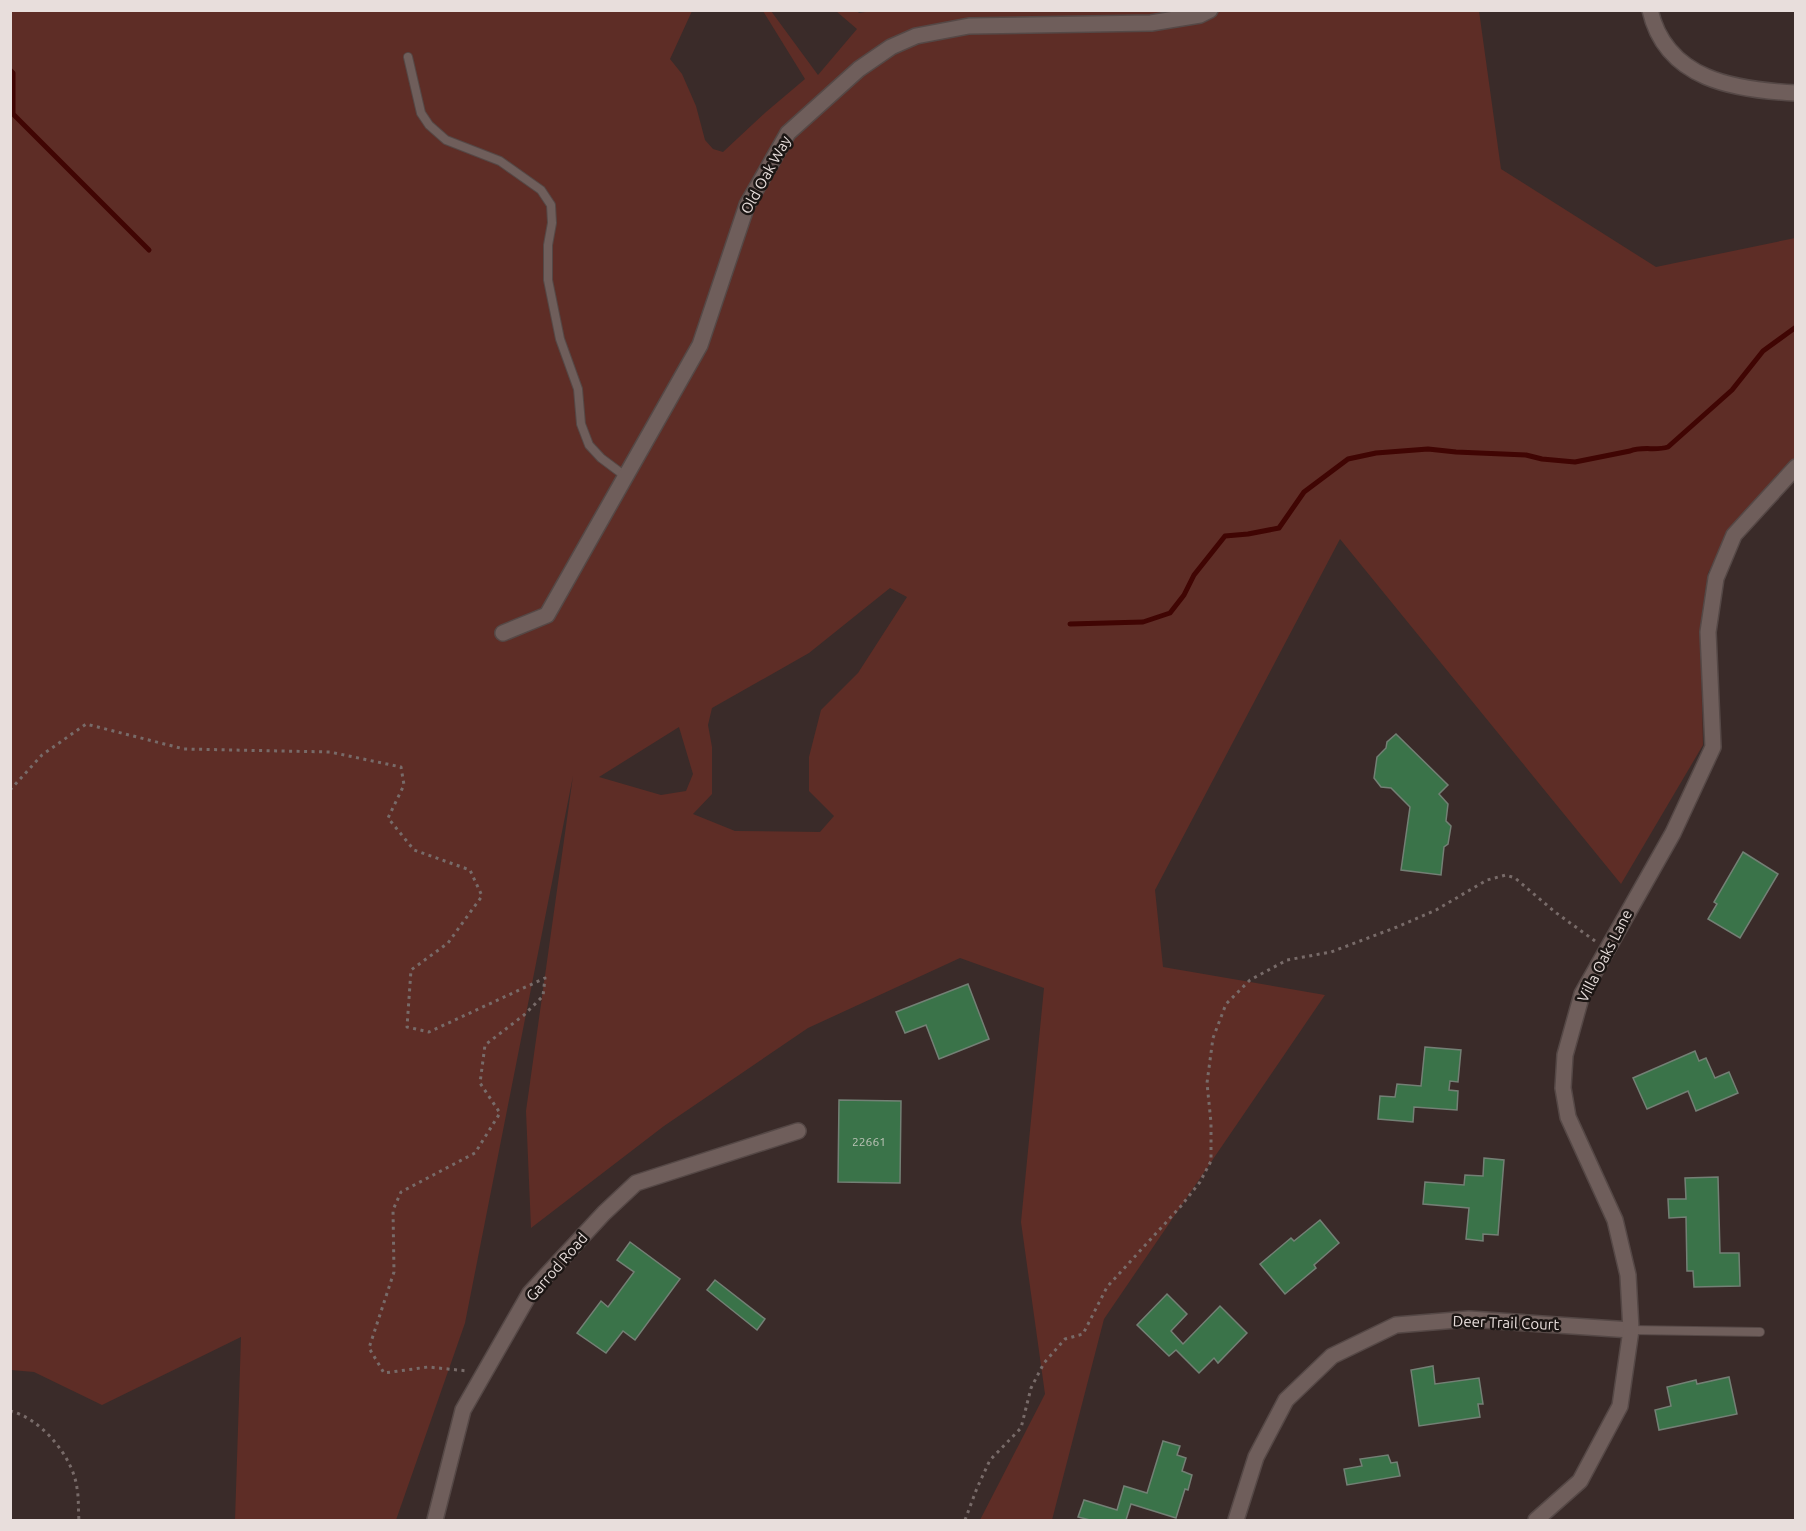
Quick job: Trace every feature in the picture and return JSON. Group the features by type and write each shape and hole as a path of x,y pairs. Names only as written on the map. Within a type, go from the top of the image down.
{"street":[{"name":"Old Oak Way","path":"503,633 547,615 700,345 747,205 788,134 859,69 891,47 916,36 969,26 1151,23 1200,15 1210,10"},
{"path":"1650,10 1660,39 1692,71 1715,80 1753,89 1796,93"},
{"name":"Villa Oaks Lane","path":"1536,1521 1580,1482 1620,1406 1630,1330 1628,1275 1615,1220 1568,1117 1563,1088 1565,1055 1582,994 1673,833 1713,747 1708,632 1716,578 1734,535 1796,467"},
{"name":"Garrod Road","path":"435,1521 464,1410 530,1293 604,1213 636,1183 798,1131"},
{"name":"Deer Trail Court","path":"1236,1521 1256,1457 1286,1400 1332,1356 1385,1330 1396,1325 1469,1319 1630,1330"}],"lane":[{"path":"408,57 421,113 429,125 446,140 500,161 541,190 551,205 548,280 560,339 578,389 581,424 589,445 601,458 626,476"},
{"path":"1630,1330 1760,1332"}],"path":[{"path":"10,790 42,755 86,724 184,749 330,752 401,766 404,784 388,818 414,850 470,870 482,896 448,943 411,970 407,1027 429,1032 545,978 543,996 524,1015 485,1045 480,1083 500,1113 475,1153 401,1192 393,1210 394,1272 369,1348 384,1373 428,1367 485,1373"},
{"path":"965,1521 990,1460 1021,1428 1031,1388 1044,1363 1065,1339 1083,1334 1107,1287 1200,1182 1211,1161 1211,1123 1207,1083 1213,1038 1226,1004 1250,980 1287,960 1331,952 1397,927 1436,910 1487,880 1506,875 1515,878 1554,912 1606,949"},
{"path":"10,1411 18,1412 46,1430 66,1458 77,1486 79,1521"}],"shaded area":[{"path":"878,10 1479,11 1501,169 1656,267 1795,238 1795,459 1729,532 1708,573 1700,628 1703,745 1621,884 1340,539 1155,890 1163,967 1325,995 1104,1319 1052,1520 980,1520 1045,1394 1021,1222 1044,988 960,958 808,1028 664,1126 531,1228 526,1111 573,776 465,1323 396,1520 235,1520 241,1337 102,1405 34,1372 11,1370 10,11 692,11 670,59 682,74 696,106 705,140 713,149 723,152 805,79 763,11 771,11 818,75 857,29 836,11 857,11 859,13","holes":["890,588 907,597 858,673 821,710 809,757 809,791 834,816 820,832 735,831 693,814 712,794 712,747 708,725 712,708 809,653","679,727 693,774 686,791 661,795 599,777"]}],"building":[{"path":"1396,734 1448,785 1439,794 1448,804 1446,821 1451,826 1448,844 1444,847 1441,875 1401,870 1410,807 1391,788 1381,787 1374,778 1377,757 1386,748 1387,742"},
{"path":"1743,852 1778,874 1740,938 1708,919 1717,904 1714,902"},
{"path":"968,984 989,1039 939,1059 926,1025 905,1033 896,1012"},
{"path":"1425,1047 1461,1050 1458,1082 1450,1081 1449,1090 1458,1091 1457,1110 1414,1107 1413,1122 1378,1119 1380,1096 1395,1097 1397,1084 1421,1086"},
{"path":"1695,1051 1699,1061 1706,1058 1715,1078 1729,1072 1738,1093 1696,1111 1688,1091 1647,1109 1633,1078"},
{"path":"839,1100 901,1101 900,1183 838,1182"},
{"path":"1484,1158 1504,1160 1498,1235 1483,1234 1483,1241 1466,1239 1469,1208 1423,1204 1425,1182 1464,1185 1465,1175 1483,1176"},
{"path":"1718,1177 1720,1253 1739,1253 1740,1286 1694,1287 1693,1271 1687,1271 1686,1217 1669,1218 1668,1199 1686,1199 1685,1178"},
{"path":"1320,1220 1339,1243 1314,1265 1316,1268 1285,1294 1260,1264 1291,1238 1294,1241"},
{"path":"630,1242 680,1279 635,1340 623,1331 606,1353 577,1333 601,1301 608,1307 634,1272 617,1260"},
{"path":"715,1280 765,1319 757,1330 707,1290"},
{"path":"1167,1294 1187,1314 1171,1331 1183,1344 1220,1306 1247,1333 1218,1363 1214,1358 1199,1373 1176,1350 1169,1356 1137,1325"},
{"path":"1433,1366 1435,1384 1479,1378 1483,1404 1478,1404 1480,1417 1419,1426 1411,1370"},
{"path":"1729,1377 1737,1414 1659,1430 1655,1410 1671,1406 1667,1387 1696,1380 1697,1384"},
{"path":"1163,1441 1180,1446 1177,1455 1186,1458 1182,1471 1192,1475 1176,1518 1131,1504 1126,1520 1090,1520 1078,1517 1084,1500 1117,1510 1124,1486 1147,1493"},
{"path":"1388,1455 1391,1463 1397,1462 1400,1476 1347,1485 1344,1469 1362,1466 1360,1459"}],"waterway":[{"path":"10,70 13,73 13,114 149,250"},
{"path":"1070,624 1143,622 1170,613 1184,595 1194,575 1225,536 1279,528 1304,492 1348,459 1376,453 1428,449 1526,455 1575,462 1635,450 1668,447 1732,390 1763,351 1796,327"}]}
